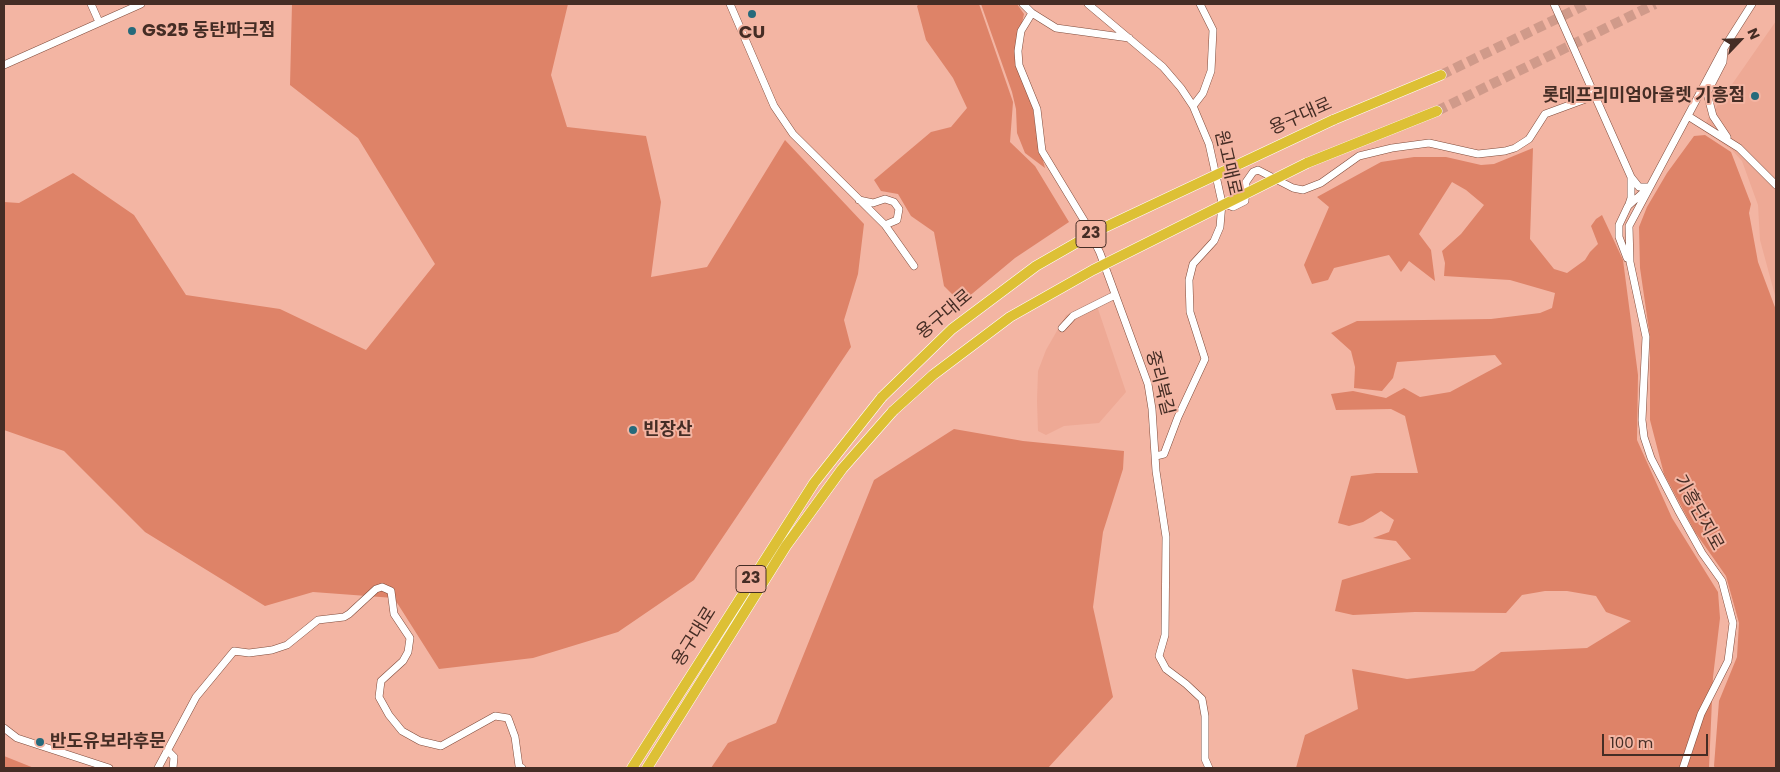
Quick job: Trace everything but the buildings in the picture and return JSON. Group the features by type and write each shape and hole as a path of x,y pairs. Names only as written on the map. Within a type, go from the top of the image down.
{"highway":[{"name":"용구대로","path":"632,768 814,482 882,397 952,329 992,297 1044,262 1097,231 1332,120 1441,75"},
{"name":"용구대로","path":"647,768 786,546 842,469 894,411 933,375 1010,317 1094,270 1307,164 1437,111"}],"street":[{"path":"91,4 99,22"},
{"path":"4,65 141,4"},
{"path":"730,4 774,106 793,134 884,225 914,266"},
{"path":"1023,4 1032,13 1056,28 1130,38"},
{"name":"원고매로","path":"1088,4 1164,68 1192,106 1209,144 1222,203 1220,227 1214,240 1193,264 1189,280 1190,312 1205,359 1178,417 1164,454 1156,456"},
{"path":"1192,106 1203,93 1211,71 1212,30 1200,4"},
{"path":"1554,4 1631,177 1639,188 1649,187"},
{"path":"1630,262 1628,226 1724,48 1752,4"},
{"name":"중리북길","path":"1032,13 1021,32 1018,51 1020,65 1037,109 1042,151 1085,222 1100,253 1148,384 1166,537 1165,636 1159,656 1166,669 1202,699 1205,759 1209,768"},
{"path":"1724,48 1723,62 1707,93 1713,116 1730,141 1776,185"},
{"path":"1222,203 1233,208 1245,201 1246,182 1253,172 1258,170 1293,188 1303,190 1320,183 1359,156 1392,148 1429,143 1478,154 1505,152 1529,138 1545,114 1594,96"},
{"path":"1688,116 1730,141"},
{"path":"1630,262 1618,231 1631,198 1631,177"},
{"path":"1628,206 1649,187"},
{"path":"859,200 873,202 885,199 894,202 899,209 897,220 884,225"},
{"name":"기흥단지로","path":"1630,262 1646,338 1642,420 1644,437 1651,458 1678,510 1702,553 1722,581 1733,623 1728,661 1701,714 1683,768"},
{"path":"1062,328 1073,316 1115,295"},
{"path":"158,768 196,697 234,651 264,651 287,645 318,620 344,617 349,614 376,589 382,587 390,591 394,614 410,638 408,652 403,662 381,682 379,697 389,715 402,731 420,741 441,746 495,716 508,718 515,737 519,766 522,768"},
{"path":"4,728 17,738 109,768"},
{"path":"167,750 174,757 173,768"}],"shaded area":[{"path":"292,4 568,4 551,75 567,127 646,136 661,202 651,277 707,267 785,140 864,224 858,274 844,320 851,347 694,580 618,632 533,658 439,669 394,598 313,592 265,606 145,532 64,451 4,430 4,202 19,203 73,173 134,215 186,295 280,309 366,350 435,264 358,138 290,85"},
{"path":"919,4 979,4 1013,102 1010,142 1035,166 1069,222 1015,258 961,303 944,286 934,232 911,216 898,194 881,191 874,180 931,132 951,127 967,108 953,78 926,40 917,6"},
{"path":"981,4 1017,4 1024,14 1015,54 1032,103 1037,138 1045,168 1025,153 1017,133 1016,109 1012,92"},
{"path":"1776,21 1776,299 1760,240 1758,205 1742,161 1732,150 1701,129"},
{"path":"1705,135 1731,152 1751,204 1749,213 1758,262 1776,310 1776,768 1715,768 1714,766 1719,701 1737,657 1739,623 1726,576 1695,532 1664,474 1650,420 1650,337 1640,268 1639,227 1647,207 1667,173 1694,136"},
{"path":"1533,148 1530,239 1554,269 1567,273 1585,260 1598,244 1591,226 1602,215 1623,260 1638,375 1637,440 1672,518 1718,592 1720,618 1713,677 1709,768 1296,768 1305,735 1358,709 1352,669 1407,679 1474,671 1501,652 1587,648 1631,621 1606,612 1596,596 1567,591 1545,591 1522,595 1506,613 1415,612 1353,615 1335,611 1342,580 1411,559 1396,541 1373,538 1389,532 1394,520 1381,511 1363,522 1349,526 1338,523 1351,476 1376,473 1418,473 1405,416 1391,409 1336,410 1331,394 1353,391 1386,398 1404,388 1420,397 1450,392 1502,364 1495,355 1397,362 1393,378 1382,391 1354,388 1355,367 1351,351 1331,333 1357,321 1491,319 1540,313 1552,308 1555,293 1510,280 1444,276 1445,263 1442,251 1461,234 1484,205 1466,190 1452,182 1419,234 1431,250 1435,281 1409,261 1401,272 1389,255 1334,268 1328,280 1312,284 1304,265 1329,207 1317,197 1381,162 1414,157 1446,157 1481,165 1494,164"},
{"path":"1097,306 1126,392 1099,423 1064,426 1046,435 1038,431 1037,401 1038,371 1046,350 1066,315"},
{"path":"954,429 1023,441 1124,451 1123,469 1103,532 1093,607 1113,697 1048,768 711,768 728,743 776,723 874,480"},
{"path":"4,756 34,768 4,768"}],"tunnel":[{"path":"1441,75 1587,4"},
{"path":"1437,111 1655,4"}],"place":[{"name":"CU","path":"752,14"},
{"name":"GS25 동탄파크점","path":"132,31"},
{"name":"롯데프리미엄아울렛 기흥점","path":"1755,96"},
{"name":"빈장산","path":"633,430"},
{"name":"반도유보라후문","path":"40,742"}]}
